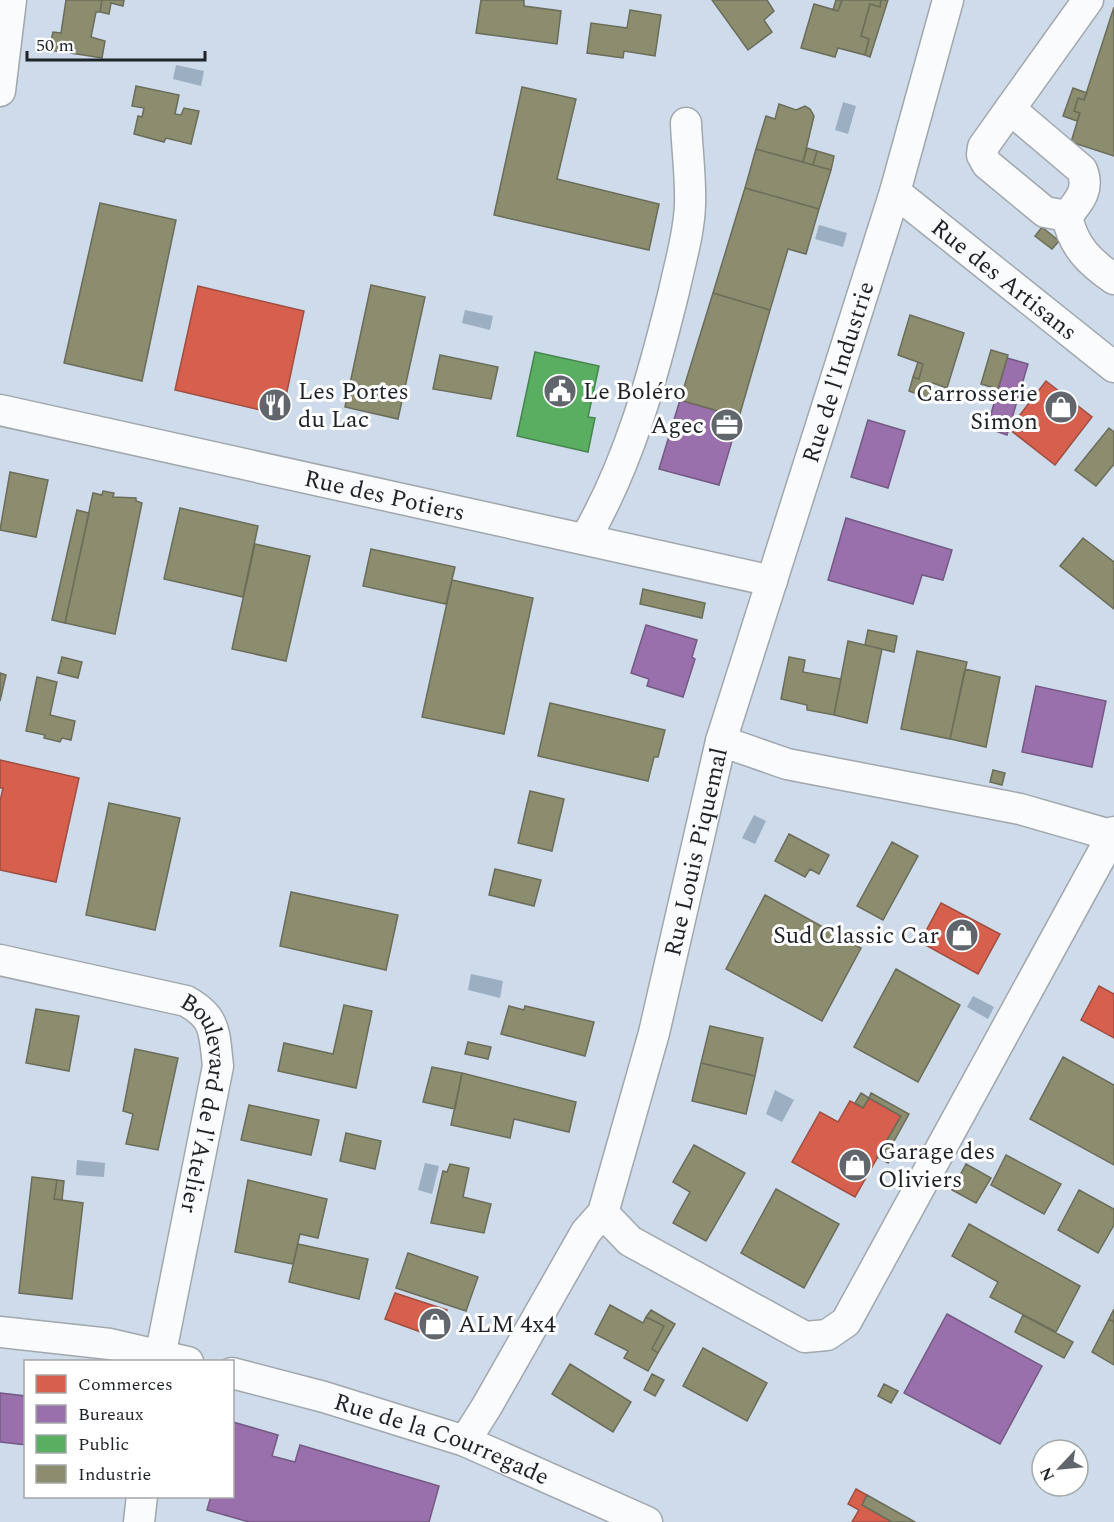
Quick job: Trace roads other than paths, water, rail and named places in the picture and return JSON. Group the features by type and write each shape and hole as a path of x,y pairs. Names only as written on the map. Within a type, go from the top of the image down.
{"street":[{"path":"0,91 11,0"},
{"name":"Rue de l'Industrie","path":"721,741 895,192 948,0"},
{"path":"1067,216 1045,212 987,164 982,155 983,147 1088,0"},
{"path":"1010,109 1082,170 1086,180 1083,197 1067,216"},
{"path":"585,539 602,509 626,452 668,313 688,231 690,205 686,123"},
{"name":"Rue des Artisans","path":"895,192 1114,367"},
{"path":"1067,216 1071,238 1094,263 1114,279"},
{"name":"Rue des Potiers","path":"0,410 772,580"},
{"name":"Rue Louis Piquemal","path":"465,1441 487,1407 586,1232 603,1213 654,1033 721,741 787,764 1020,809 1113,834 846,1322 826,1335 805,1337 630,1241 603,1213"},
{"name":"Boulevard de l'Atelier","path":"0,960 186,1001 204,1011 213,1030 218,1066 159,1358"},
{"path":"0,1332 110,1344 159,1358"},
{"name":"Rue de la Courregade","path":"234,1374 324,1397 465,1441 647,1522"},
{"path":"139,1522 142,1498"}],"place":[{"name":"Le Boléro","path":"560,391"},
{"name":"Les Portes du Lac","path":"275,405"},
{"name":"Carrosserie Simon","path":"1061,407"},
{"name":"Agec","path":"727,425"},
{"name":"Sud Classic Car","path":"962,935"},
{"name":"Garage des Oliviers","path":"855,1165"},
{"name":"ALM 4x4","path":"435,1324"}]}
